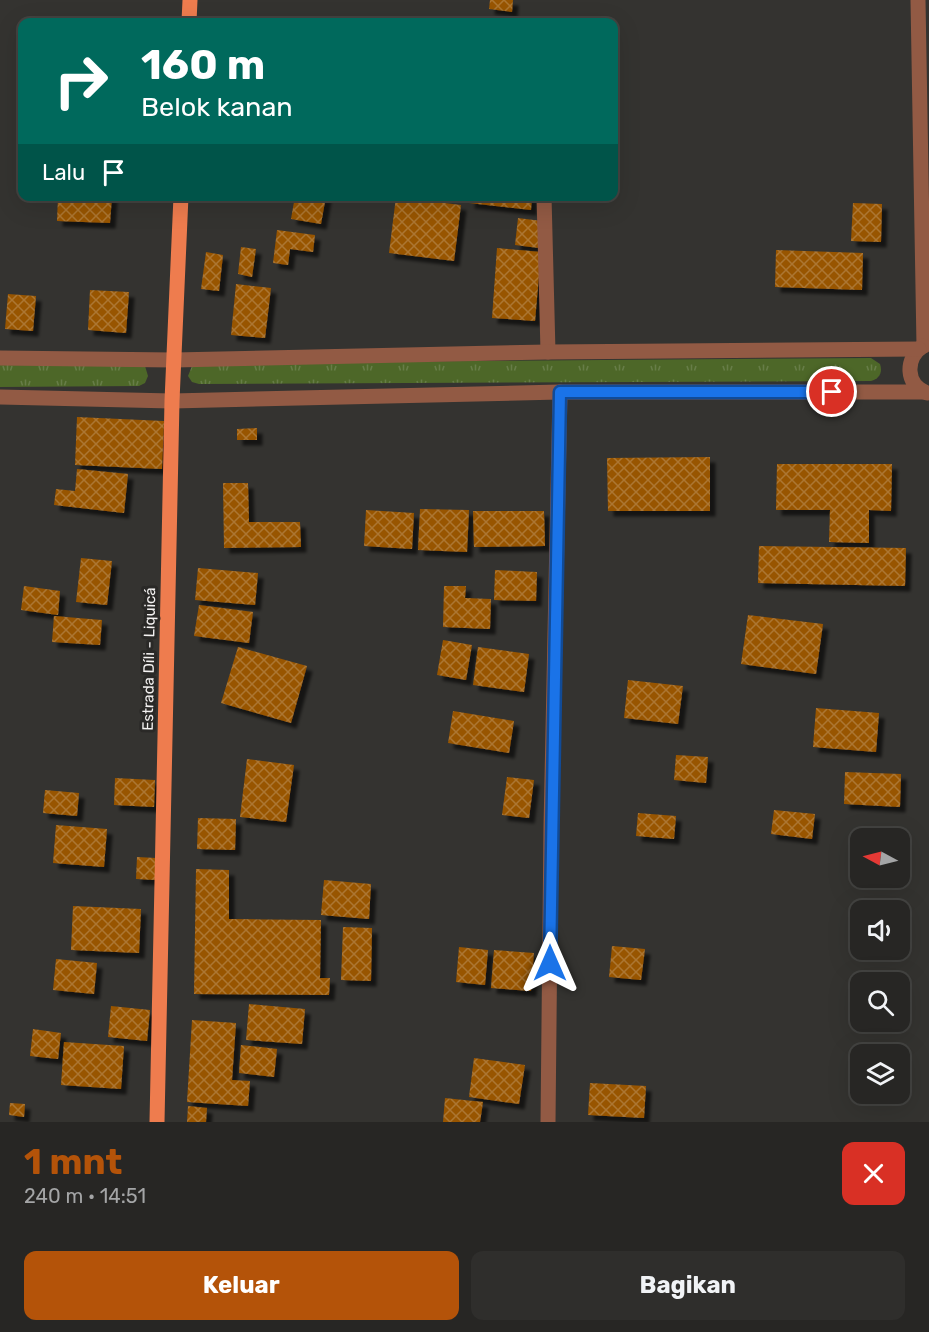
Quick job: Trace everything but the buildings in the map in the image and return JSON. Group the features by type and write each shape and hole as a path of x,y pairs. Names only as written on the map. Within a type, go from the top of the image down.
{"main road":[{"path":"189,0 189,18"},
{"name":"Estrada Díli - Liquicá","path":"157,1122 172,401 181,201"}],"street":[{"path":"918,0 924,346 911,358 909,371 913,383 926,392"},
{"path":"544,201 548,352"},
{"path":"0,358 174,360 924,346"},
{"path":"0,398 172,401 560,392 926,392"},
{"path":"548,1122 551,827 560,392"}],"green space":[{"path":"871,358 880,364 881,373 871,381 199,384 192,382 188,376 192,366 199,363"},
{"path":"0,364 145,366 148,376 145,383 139,386 0,387"}],"route":[{"path":"550,963 560,392 832,392"}]}
